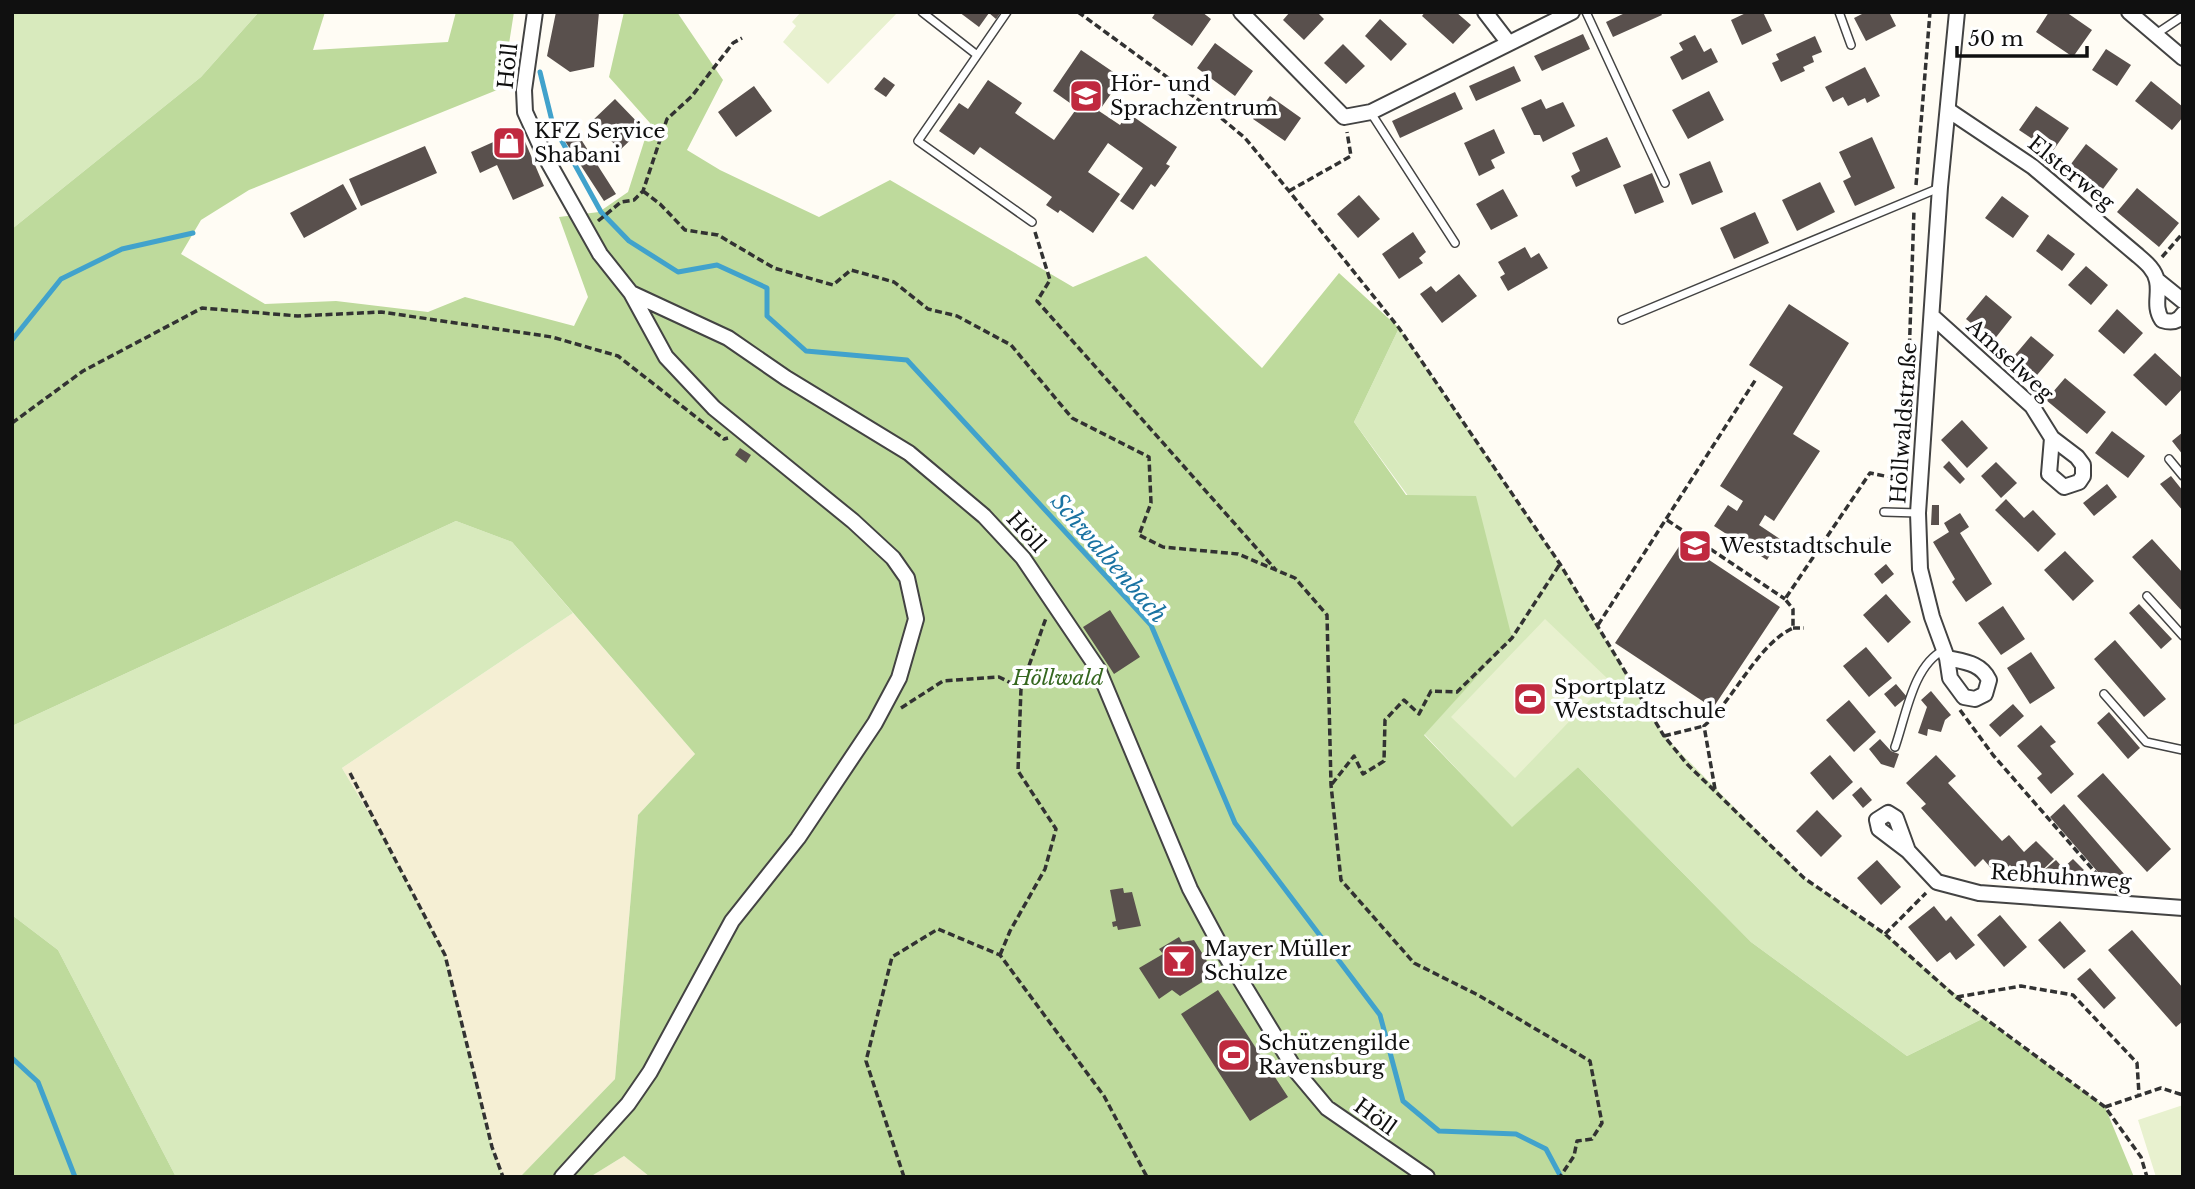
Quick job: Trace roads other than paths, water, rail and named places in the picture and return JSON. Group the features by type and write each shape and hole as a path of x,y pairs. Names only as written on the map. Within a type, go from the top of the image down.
{"street":[{"name":"Höll","path":"535,12 524,90 525,112 585,229 631,293 728,338 786,378 909,453 984,516 1023,558 1098,669 1190,889 1226,956 1296,1071 1326,1108 1426,1177"},
{"path":"1241,12 1344,117 1371,112 1508,41 1572,12"},
{"path":"1485,12 1508,41"},
{"name":"Höllwaldstraße","path":"1945,654 1920,569 1910,512 1933,317 1940,187 1957,12"},
{"path":"2129,12 2183,58"},
{"name":"Elsterweg","path":"1948,110 2033,167 2183,301"},
{"path":"2155,275 2156,305 2162,320 2177,320 2183,314"},
{"path":"562,1177 628,1104 650,1072 732,921 798,838 875,723 899,678 913,638 916,619 914,600 907,578 893,558 853,521 713,408 666,358 631,293"},
{"name":"Amselweg","path":"1933,317 2032,406 2052,438"},
{"name":"Rebhuhnweg","path":"1908,851 1937,882 1979,892 2183,908"}],"lane":[{"path":"922,12 977,55"},
{"path":"1007,12 918,141 1032,222"},
{"path":"1586,12 1665,183"},
{"path":"1839,12 1851,45"},
{"path":"2156,34 2183,16"},
{"path":"1371,112 1455,243"},
{"path":"1622,320 1940,187"},
{"path":"2169,459 2183,476"},
{"path":"1884,512 1910,512"},
{"path":"2147,596 2183,636"},
{"path":"1895,747 1917,680 1932,655 1945,654"},
{"path":"2104,694 2146,742 2183,750"}],"waterway":[{"name":"Schwalbenbach","path":"540,72 553,125 601,212 629,241 678,272 717,265 767,288 767,316 806,351 907,360 1151,625 1235,823 1380,1015 1403,1101 1439,1131 1516,1134 1546,1149 1561,1177"},
{"path":"12,340 61,279 122,249 193,233"},
{"path":"12,1058 38,1082 75,1177"}],"place":[{"name":"Hör- und Sprachzentrum","path":"1086,96"},
{"name":"KFZ Service Shabani","path":"509,143"},
{"name":"Weststadtschule","path":"1695,546"},
{"name":"Sportplatz Weststadtschule","path":"1530,699"},
{"name":"Mayer Müller Schulze","path":"1179,961"},
{"name":"Schützengilde Ravensburg","path":"1234,1055"}],"park label":[{"name":"Höllwald","path":"1058,678"}]}
